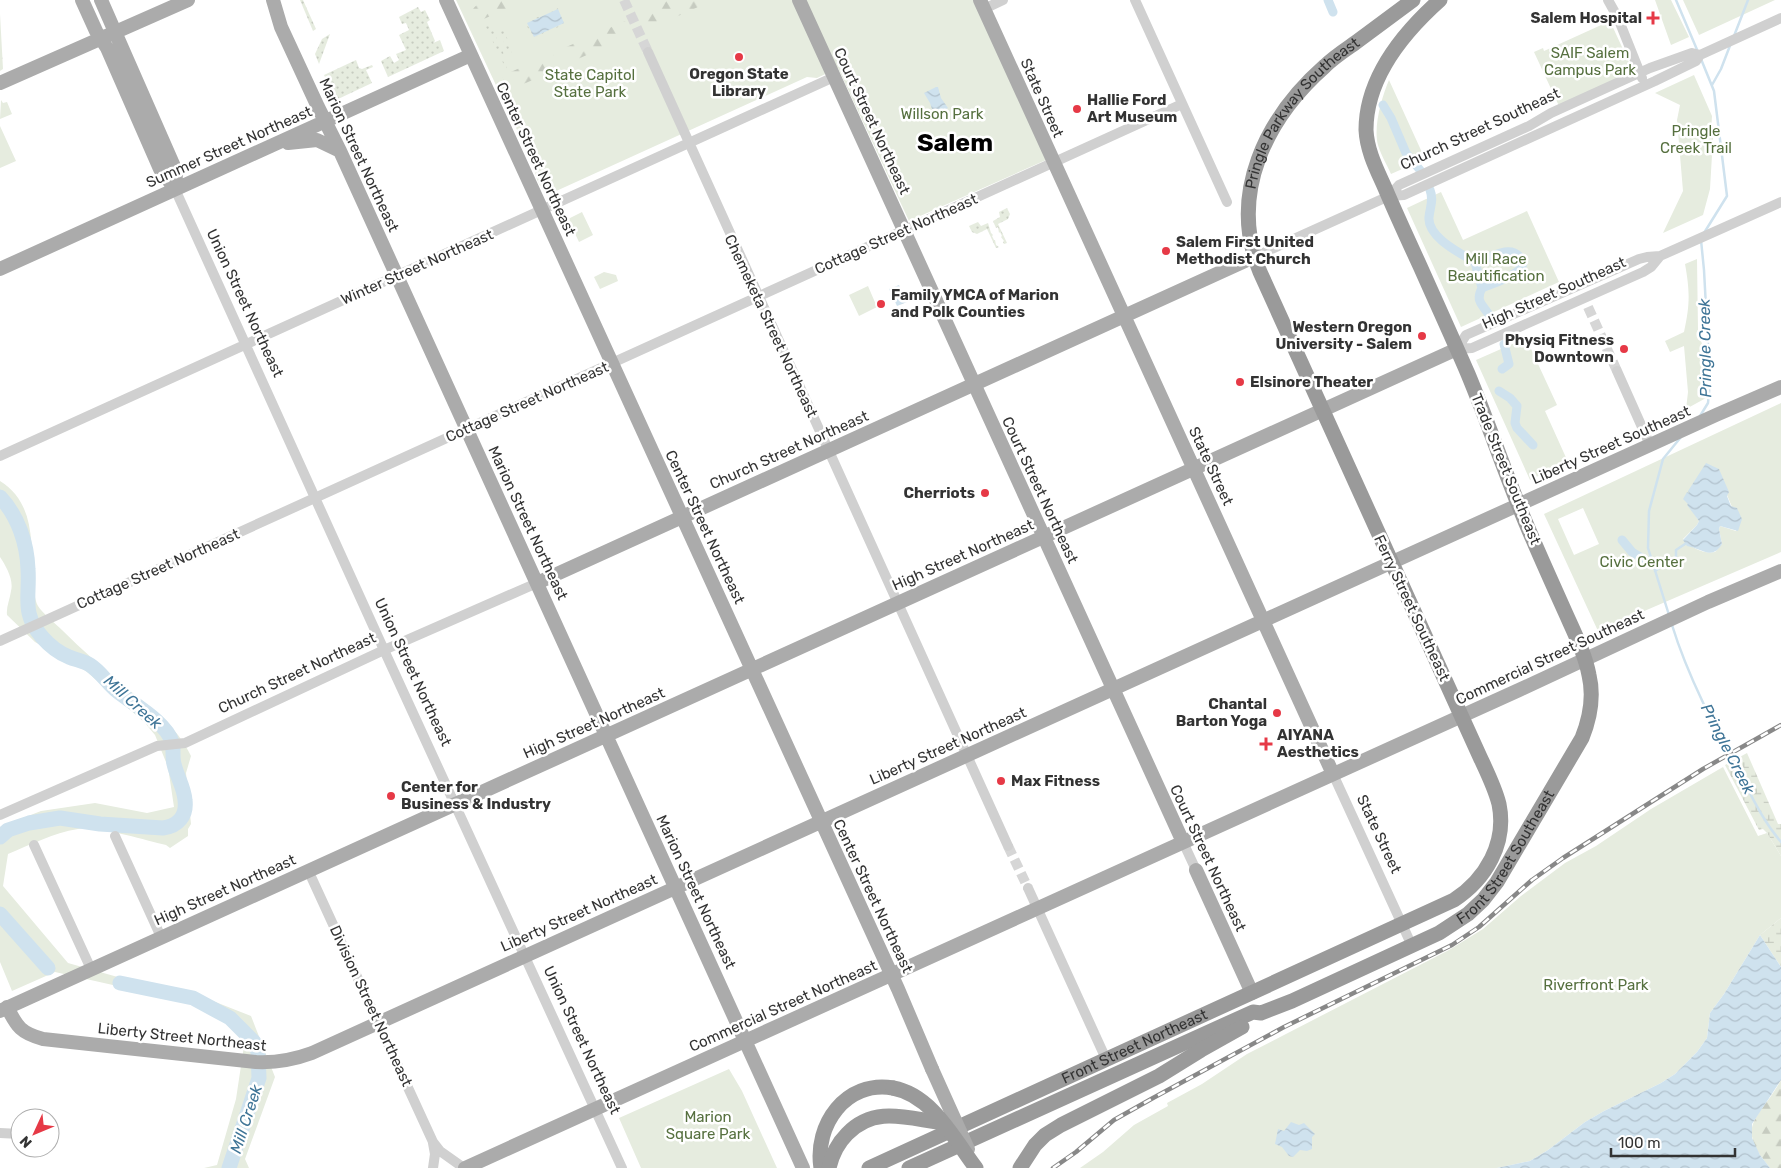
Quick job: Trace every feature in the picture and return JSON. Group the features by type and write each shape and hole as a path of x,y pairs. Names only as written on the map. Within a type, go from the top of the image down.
{"highway":[{"name":"Pringle Parkway Southeast","path":"1254,257 1249,239 1248,214 1252,180 1263,146 1277,121 1296,96 1325,65 1413,0"},
{"path":"1388,196 1368,143 1366,131 1370,102 1378,79 1392,52 1416,22 1440,0"},
{"name":"Trade Street Southeast","path":"1388,196 1457,349 1519,505 1585,660 1590,676 1592,700 1589,720 1577,747"},
{"name":"Ferry Street Southeast","path":"1254,257 1497,797 1500,815 1500,835 1488,867 1478,881 1467,892 1454,900 1402,925"},
{"name":"Front Street Southeast","path":"1412,946 1452,925 1483,900 1497,882 1577,747"},
{"name":"Front Street Northeast","path":"869,1168 1402,925"},
{"name":"Front Street Northeast","path":"909,1168 1253,1012 1261,1013 1412,946"},
{"path":"1020,1168 1045,1135 1061,1125 1159,1076 1201,1050 1256,1020 1261,1013"},
{"path":"821,1168 820,1154 823,1134 828,1121 836,1109 851,1096 863,1090 880,1086 913,1094 931,1109 976,1168"},
{"path":"829,1168 832,1157 840,1143 850,1131 868,1120 890,1115 933,1122 962,1124"}],"main road":[{"name":"Union Street Northeast","path":"82,0 107,48 160,169 175,189"},
{"name":"Union Street Northeast","path":"101,0 174,164 176,173 175,189"},
{"path":"5,80 188,0"},
{"name":"Marion Street Northeast","path":"273,0 281,27 324,121 340,150 803,1168"},
{"name":"Center Street Northeast","path":"446,0 821,822 896,972 932,1069 976,1168"},
{"name":"Court Street Northeast","path":"799,0 1183,842"},
{"name":"State Street","path":"982,4 1333,774"},
{"name":"Summer Street Northeast","path":"0,268 471,55"},
{"path":"120,77 129,86 140,110 150,110"},
{"path":"270,146 317,140 340,150"},
{"name":"Church Street Southeast","path":"1124,316 1254,257"},
{"name":"Church Street Northeast","path":"537,583 1124,316"},
{"name":"High Street Southeast","path":"1194,468 1457,349"},
{"name":"Liberty Street Southeast","path":"1263,621 1781,387"},
{"name":"High Street Northeast","path":"4,1009 1194,468"},
{"path":"1057,566 1059,529"},
{"name":"Commercial Street Southeast","path":"1333,774 1708,602 1781,571"},
{"name":"Liberty Street Northeast","path":"4,1009 28,1035 43,1039 242,1061 271,1062 293,1060 1263,621"},
{"path":"1590,676 1604,650"},
{"name":"Commercial Street Northeast","path":"465,1168 938,953 1032,897 1183,842 1333,774"},
{"name":"Court Street Northeast","path":"1196,870 1252,993"}],"street":[{"path":"1135,0 1227,202"},
{"path":"1608,0 1618,18 1645,86"},
{"path":"982,4 1001,1"},
{"name":"Church Street Southeast","path":"1388,196 1404,195 1645,86 1684,61 1692,53 1700,55 1781,18"},
{"name":"Chemeketa Street Northeast","path":"648,52 1008,846"},
{"name":"Church Street Southeast","path":"1254,257 1388,196 1399,185 1529,126 1550,113 1640,72 1684,61"},
{"name":"Winter Street Northeast","path":"0,456 834,77"},
{"name":"Cottage Street Northeast","path":"0,641 1182,104"},
{"name":"Union Street Northeast","path":"175,189 622,1168"},
{"name":"High Street Southeast","path":"1457,349 1466,335 1639,259 1647,256 1660,256 1781,202"},
{"name":"High Street Southeast","path":"1457,349 1472,348 1586,302 1643,272 1651,267 1660,256"},
{"path":"1617,372 1642,428 1645,447"},
{"name":"Church Street Northeast","path":"0,815 157,746 185,742 384,650 537,583"},
{"name":"State Street","path":"1333,774 1412,946"},
{"path":"116,836 162,937"},
{"name":"Court Street Northeast","path":"1183,842 1196,870"},
{"path":"34,845 91,969"},
{"name":"Division Street Northeast","path":"308,870 433,1142"},
{"path":"1032,897 1106,1059"},
{"path":"433,1142 435,1154 433,1168"},
{"path":"433,1142 440,1151 465,1168"}],"green space":[{"path":"300,0 303,0 316,29 313,31"},
{"name":"State Capitol State Park","path":"456,0 973,0 1046,160 909,221 838,68 817,78 807,77 554,192 547,192 537,180 534,166"},
{"path":"488,0 526,0 477,22 472,11 478,5"},
{"path":"669,0 706,1 697,5 698,7 646,29 639,14"},
{"path":"1655,0 1671,0 1689,37 1671,45"},
{"path":"1683,0 1775,0 1699,35"},
{"path":"418,7 421,12 425,10 430,20 427,22 435,41 433,43 440,40 444,51 388,77 381,61 390,56 394,63 399,60 396,54 406,50 399,35 409,30 406,23 402,24 399,17"},
{"path":"558,8 565,24 533,38 526,24 527,22"},
{"path":"0,14 3,69 0,71"},
{"path":"625,21 632,35 571,62 568,55 573,53 570,48 565,50 564,48"},
{"name":"SAIF Salem Campus Park","path":"1610,21 1633,71 1559,106 1534,52 1543,48 1544,51"},
{"path":"484,23 491,26 508,63 506,69"},
{"path":"498,29 504,31 512,50 510,56"},
{"path":"330,34 319,64 315,54 322,39"},
{"path":"553,53 554,55 548,58 551,63 557,60 560,68 512,89 507,87 502,76"},
{"path":"356,60 359,68 362,69 372,65 373,67 366,70 372,83 336,100 324,75"},
{"name":"Pringle Creek Trail","path":"1694,75 1712,116 1711,131 1713,138 1710,189 1703,215 1663,233 1683,191 1677,120 1680,105 1655,93"},
{"path":"1389,80 1425,159 1391,174 1379,149 1377,138 1379,112"},
{"path":"1,100 3,103 7,102 12,114 0,119"},
{"path":"0,126 16,161 0,168"},
{"name":"Mill Race Beautification","path":"1441,192 1463,240 1527,211 1559,282 1461,327 1407,208"},
{"path":"1007,208 1010,214 1008,219 998,224 1007,243 1004,244 998,227 996,228 993,221 1000,217 999,212"},
{"path":"582,212 593,235 579,242 568,219"},
{"path":"978,222 981,226 988,223 996,245 999,247 996,248 987,229 977,234 972,232 969,226"},
{"path":"1697,259 1698,330 1702,344 1702,381 1706,398 1686,409 1688,392 1684,346 1670,352 1665,341 1684,332 1689,298 1685,264"},
{"path":"604,272 616,275 618,281 600,289 594,277"},
{"path":"868,286 877,307 859,316 849,295"},
{"path":"1526,338 1557,405 1545,411 1568,462 1530,480 1476,360"},
{"name":"Civic Center","path":"1781,403 1781,552 1598,631 1544,514","holes":["1729,492 1727,495 1732,507 1735,509 1736,531 1720,526 1722,544 1715,552 1698,550 1690,545 1683,539 1699,521 1688,504 1687,493","1583,508 1599,544 1574,555 1558,519"]},
{"path":"0,481 12,490 26,512 31,538 35,597 40,609 93,659 171,726 191,756 186,773 191,824 188,829 188,836 170,848 166,845 109,831 78,829 60,833 8,854 3,886 68,963 139,983 185,990 251,1016 275,1077 245,1159 249,1168 204,1168 217,1165 236,1099 245,1039 226,1019 184,1001 55,972 12,991 0,962 0,827 41,811 95,803 147,813 174,807 168,767 155,735 145,723 86,671 35,642 7,615 12,587 9,573 0,557"},
{"path":"1747,753 1778,824 1781,824 1781,856 1767,833 1763,829 1759,830 1725,765"},
{"name":"Riverfront Park","path":"1723,767 1758,836 1767,833 1781,856 1781,918 1760,935 1724,994 1710,1013 1707,1038 1697,1052 1675,1074 1661,1083 1585,1122 1530,1161 1497,1168 1080,1168 1103,1152 1134,1125 1168,1106 1167,1103 1202,1084 1247,1054 1449,950 1483,929 1521,896 1565,863 1596,846 1651,809"},
{"path":"1781,918 1781,967 1760,935"},
{"name":"Marion Square Park","path":"729,1069 742,1091 777,1168 641,1168 619,1118"},
{"path":"1781,1080 1781,1168 1770,1168 1753,1141 1752,1131 1759,1113"}],"water":[{"path":"558,9 564,23 534,37 527,23"},
{"path":"938,87 941,98 948,108 934,115 924,93"},
{"path":"899,285 907,302 897,306 889,289"},
{"path":"1706,463 1719,469 1729,492 1727,496 1731,506 1737,508 1742,519 1738,531 1720,526 1722,544 1714,552 1710,553 1687,546 1683,540 1699,521 1683,499 1687,492 1689,493 1688,491"},
{"path":"1760,935 1781,967 1781,1080 1752,1124 1752,1138 1760,1155 1770,1168 1497,1168 1530,1161 1585,1122 1675,1074 1697,1052 1707,1038 1710,1013 1724,994"},
{"path":"1291,1122 1299,1125 1304,1123 1315,1134 1312,1137 1312,1149 1307,1151 1300,1150 1293,1157 1289,1156 1282,1147 1275,1144 1278,1129 1284,1131"}],"waterway":[{"path":"1328,0 1333,12"},
{"path":"1676,0 1698,52"},
{"name":"Pringle Creek","path":"1734,36 1748,0"},
{"name":"Pringle Creek","path":"1712,85 1721,69 1731,43"},
{"name":"Pringle Creek","path":"1701,59 1714,91 1727,196 1704,233"},
{"path":"1383,105 1391,118 1406,153 1420,170"},
{"path":"1430,190 1432,200 1429,217 1430,224 1433,231 1446,244 1475,262 1509,252 1519,256 1523,262 1522,267 1517,272 1482,288 1479,297 1480,301 1491,318"},
{"name":"Pringle Creek","path":"1700,416 1708,403 1710,382 1701,240"},
{"path":"1475,262 1482,288"},
{"path":"1502,369 1509,364 1504,344"},
{"path":"1499,391 1510,398 1517,406 1515,423 1517,428 1533,445"},
{"name":"Pringle Creek","path":"1669,615 1648,548 1649,511 1663,459 1681,437"},
{"name":"Mill Creek","path":"0,497 17,521 26,549 28,604 31,620 35,628 58,651 94,668 117,691 163,727 172,742 173,761 185,800 183,815 177,822 168,827 100,824 60,818 29,823 8,830 0,837"},
{"path":"1622,540 1632,552 1652,564"},
{"path":"1655,571 1676,557 1676,550 1685,544"},
{"name":"Pringle Creek","path":"1672,625 1686,664 1712,721 1759,810 1781,842"},
{"name":"Mill Creek","path":"0,914 48,968"},
{"name":"Mill Creek","path":"120,983 193,998 230,1018 254,1042 258,1052 259,1078 229,1168"}],"tunnel":[{"path":"624,0 648,52"},
{"path":"1588,307 1617,371"},
{"path":"1008,846 1028,888"}],"railway":[{"path":"1053,1168 1076,1152 1114,1120 1153,1098 1284,1027 1452,945 1479,927 1532,880 1563,858 1703,769 1781,725"}],"place":[{"name":"Salem Hospital","path":"1653,18"},
{"name":"Oregon State Library","path":"739,57"},
{"name":"Hallie Ford Art Museum","path":"1077,109"},
{"name":"Salem First United Methodist Church","path":"1166,251"},
{"name":"Family YMCA of Marion and Polk Counties","path":"881,304"},
{"name":"Western Oregon University - Salem","path":"1422,336"},
{"name":"Physiq Fitness Downtown","path":"1624,349"},
{"name":"Elsinore Theater","path":"1240,382"},
{"name":"Cherriots","path":"985,493"},
{"name":"Chantal Barton Yoga","path":"1277,713"},
{"name":"AIYANA Aesthetics","path":"1266,744"},
{"name":"Max Fitness","path":"1001,781"},
{"name":"Center for Business & Industry","path":"391,796"}],"district":[{"name":"Salem","path":"955,142"}],"park label":[{"name":"Willson Park","path":"942,114"}]}
